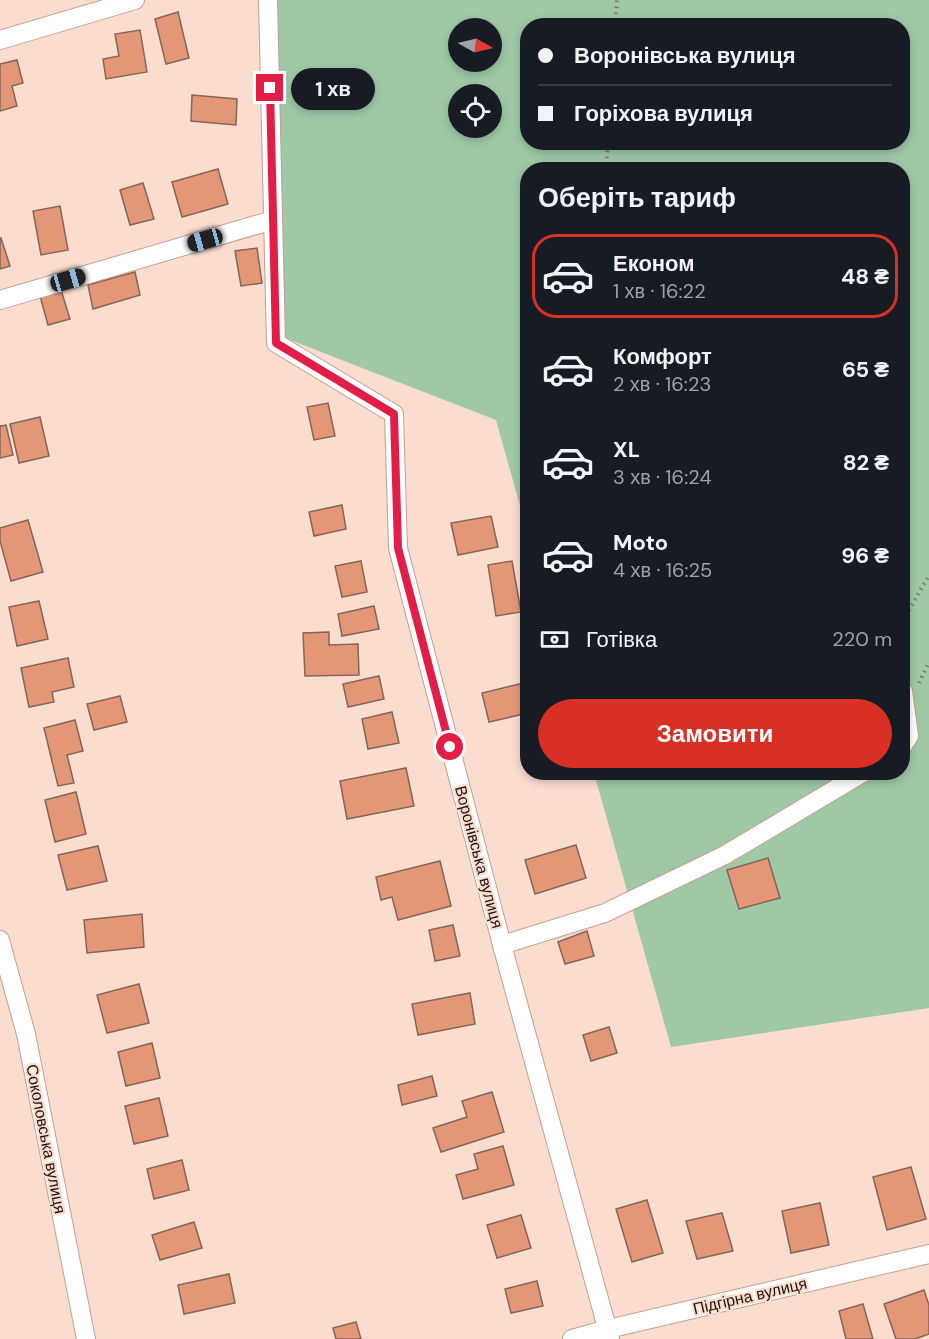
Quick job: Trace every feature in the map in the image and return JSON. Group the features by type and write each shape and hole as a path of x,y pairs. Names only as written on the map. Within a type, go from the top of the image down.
{"street":[{"path":"0,40 135,0"},
{"path":"0,300 273,220 268,0"},
{"name":"Воронівська вулиця","path":"273,220 276,343 394,414 398,548 502,945 609,1334"},
{"path":"502,945 604,913 725,855 851,780"},
{"name":"Соколовська вулиця","path":"0,940 26,1034 86,1339"},
{"name":"Підгірна вулиця","path":"572,1339 609,1334 929,1254"}],"path":[{"path":"616,18 617,0"},
{"path":"910,609 929,575"}],"green space":[{"path":"272,0 929,0 929,1008 671,1047 596,780 910,780 910,162 520,162 520,506 496,420 285,338"}],"building":[{"path":"178,12 189,58 166,64 155,19"},
{"path":"140,30 147,72 106,79 103,59 119,56 115,34"},
{"path":"17,60 23,83 12,86 17,106 0,111 0,64"},
{"path":"192,95 237,99 236,125 191,121"},
{"path":"218,169 228,204 182,217 172,182"},
{"path":"143,183 154,219 130,225 120,190"},
{"path":"60,206 68,250 41,255 33,211"},
{"path":"0,239 10,266 0,269"},
{"path":"257,248 262,283 241,286 235,251"},
{"path":"135,272 140,295 93,309 88,285"},
{"path":"61,290 70,319 48,325 40,296"},
{"path":"328,403 335,436 314,440 307,407"},
{"path":"40,417 49,456 19,463 10,424"},
{"path":"6,425 13,455 0,458 0,426"},
{"path":"342,505 346,529 314,536 309,512"},
{"path":"491,516 498,547 458,555 451,523"},
{"path":"28,520 43,572 11,581 0,541 0,528"},
{"path":"361,561 367,592 342,597 335,566"},
{"path":"512,561 520,612 496,616 488,565"},
{"path":"39,601 48,639 17,646 9,607"},
{"path":"374,606 379,629 342,636 338,614"},
{"path":"329,632 329,645 358,644 359,675 305,676 303,633"},
{"path":"68,658 74,687 52,692 54,702 29,707 21,668"},
{"path":"379,676 384,699 348,707 343,684"},
{"path":"520,684 520,715 489,722 482,693"},
{"path":"120,696 127,722 94,730 87,704"},
{"path":"392,712 399,743 368,749 362,719"},
{"path":"75,720 83,751 67,755 74,783 58,786 44,728"},
{"path":"406,768 414,806 347,819 340,781"},
{"path":"76,792 86,834 55,842 45,800"},
{"path":"576,845 586,878 535,894 525,860"},
{"path":"98,846 107,881 67,890 58,855"},
{"path":"768,858 780,898 739,909 727,870"},
{"path":"440,861 451,906 398,920 392,897 381,900 376,877"},
{"path":"142,914 144,947 87,953 84,920"},
{"path":"453,925 460,956 435,961 429,930"},
{"path":"587,931 594,956 565,964 558,942"},
{"path":"139,984 149,1023 107,1033 97,995"},
{"path":"470,993 475,1024 418,1035 412,1004"},
{"path":"609,1027 617,1053 591,1061 583,1035"},
{"path":"152,1043 160,1078 126,1086 118,1052"},
{"path":"432,1076 437,1096 402,1105 398,1085"},
{"path":"492,1092 504,1132 441,1152 433,1128 467,1117 462,1101"},
{"path":"159,1098 168,1136 134,1144 125,1106"},
{"path":"503,1146 514,1185 463,1199 456,1175 478,1169 474,1154"},
{"path":"182,1160 189,1190 154,1199 147,1169"},
{"path":"911,1167 926,1219 887,1230 873,1177"},
{"path":"647,1200 663,1253 632,1262 616,1209"},
{"path":"820,1203 829,1245 791,1253 782,1211"},
{"path":"722,1213 733,1251 697,1259 686,1221"},
{"path":"521,1215 531,1248 497,1258 487,1225"},
{"path":"194,1222 202,1248 160,1260 152,1235"},
{"path":"229,1274 235,1303 184,1314 178,1285"},
{"path":"537,1281 543,1306 511,1313 505,1289"},
{"path":"924,1290 929,1305 929,1334 915,1339 896,1339 884,1304"},
{"path":"863,1304 873,1339 846,1339 839,1311"},
{"path":"356,1322 361,1339 336,1339 333,1328"}],"route":[{"path":"270,88 276,343 394,414 398,548 450,747"}]}
